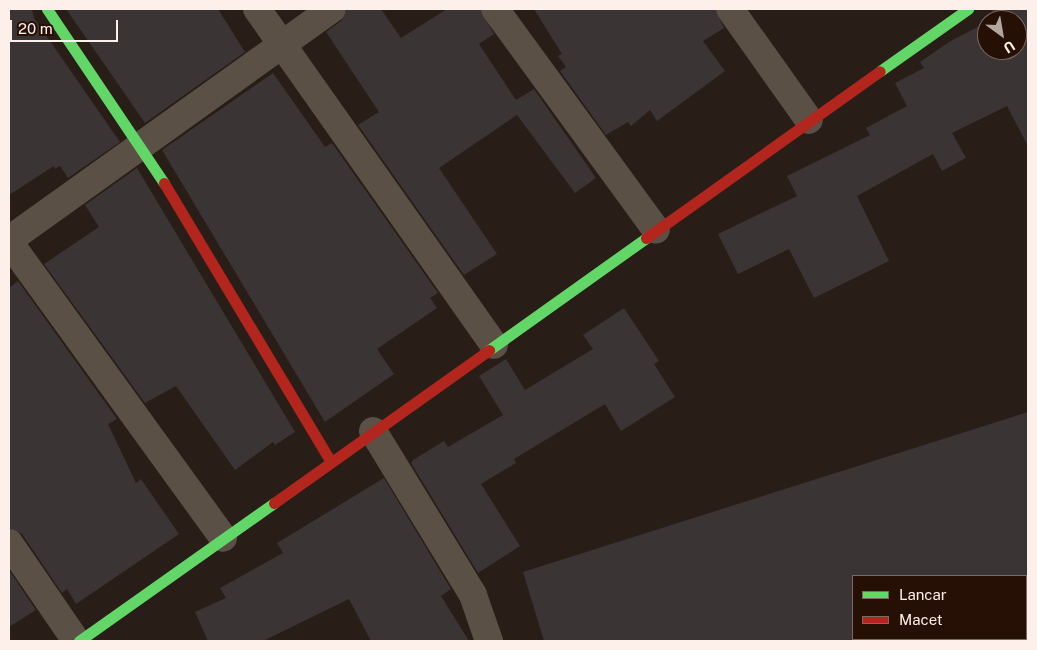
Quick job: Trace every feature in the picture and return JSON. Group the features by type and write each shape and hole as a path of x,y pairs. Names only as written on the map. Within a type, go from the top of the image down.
{"street":[{"path":"47,9 141,145 331,462"},
{"path":"257,9 494,345"},
{"path":"223,538 9,241 332,9"},
{"path":"495,9 656,230"},
{"path":"730,9 809,120"},
{"path":"9,543 78,641 961,11"},
{"path":"373,431 473,595 489,641"}],"building":[{"path":"9,9 32,9 34,18 120,142 68,178 60,166 55,169 54,166 9,195"},
{"path":"66,9 218,9 245,52 145,123"},
{"path":"347,9 381,9 401,38 447,9 480,9 494,34 479,44 516,100 534,89 596,178 575,193 517,115 439,168 497,254 464,275 358,125 379,112 326,32 341,21"},
{"path":"534,9 715,9 724,28 703,41 725,71 657,121 650,110 631,126 628,122 606,135 560,71 566,67 558,56 562,54"},
{"path":"1028,9 1028,146 1007,106 952,133 966,158 942,171 933,154 857,196 889,261 814,298 789,249 738,274 718,234 797,196 787,176 870,135 866,128 907,106 895,83 924,68 920,62 949,42 977,27 977,60 1027,60 1027,10 991,10"},
{"path":"273,73 325,147 332,143 438,293 430,298 437,308 377,349 394,374 325,422 162,150"},
{"path":"137,168 295,432 275,445 273,442 235,470 176,386 145,403 44,264 99,227 85,205"},
{"path":"18,281 117,419 108,424 136,483 141,479 179,534 76,604 67,589 62,593 22,534 9,528 9,288"},
{"path":"624,308 659,361 654,364 675,397 621,431 605,404 514,459 516,463 481,484 520,546 478,573 411,463 444,441 448,447 503,415 479,376 506,359 525,390 593,349 583,335"},
{"path":"1028,412 1028,576 852,575 853,641 544,641 523,572"},
{"path":"384,478 451,589 441,596 469,641 371,641 349,599 263,641 208,641 195,612 226,598 220,588 283,553 277,543"},
{"path":"9,570 36,610 9,627"}],"traffic: fast":[{"path":"47,9 164,183"},
{"path":"880,71 968,9"},
{"path":"489,350 646,238"},
{"path":"79,641 274,503"}],"traffic: jam":[{"path":"646,238 880,71"},
{"path":"164,183 331,462"},
{"path":"274,503 489,350"}]}
